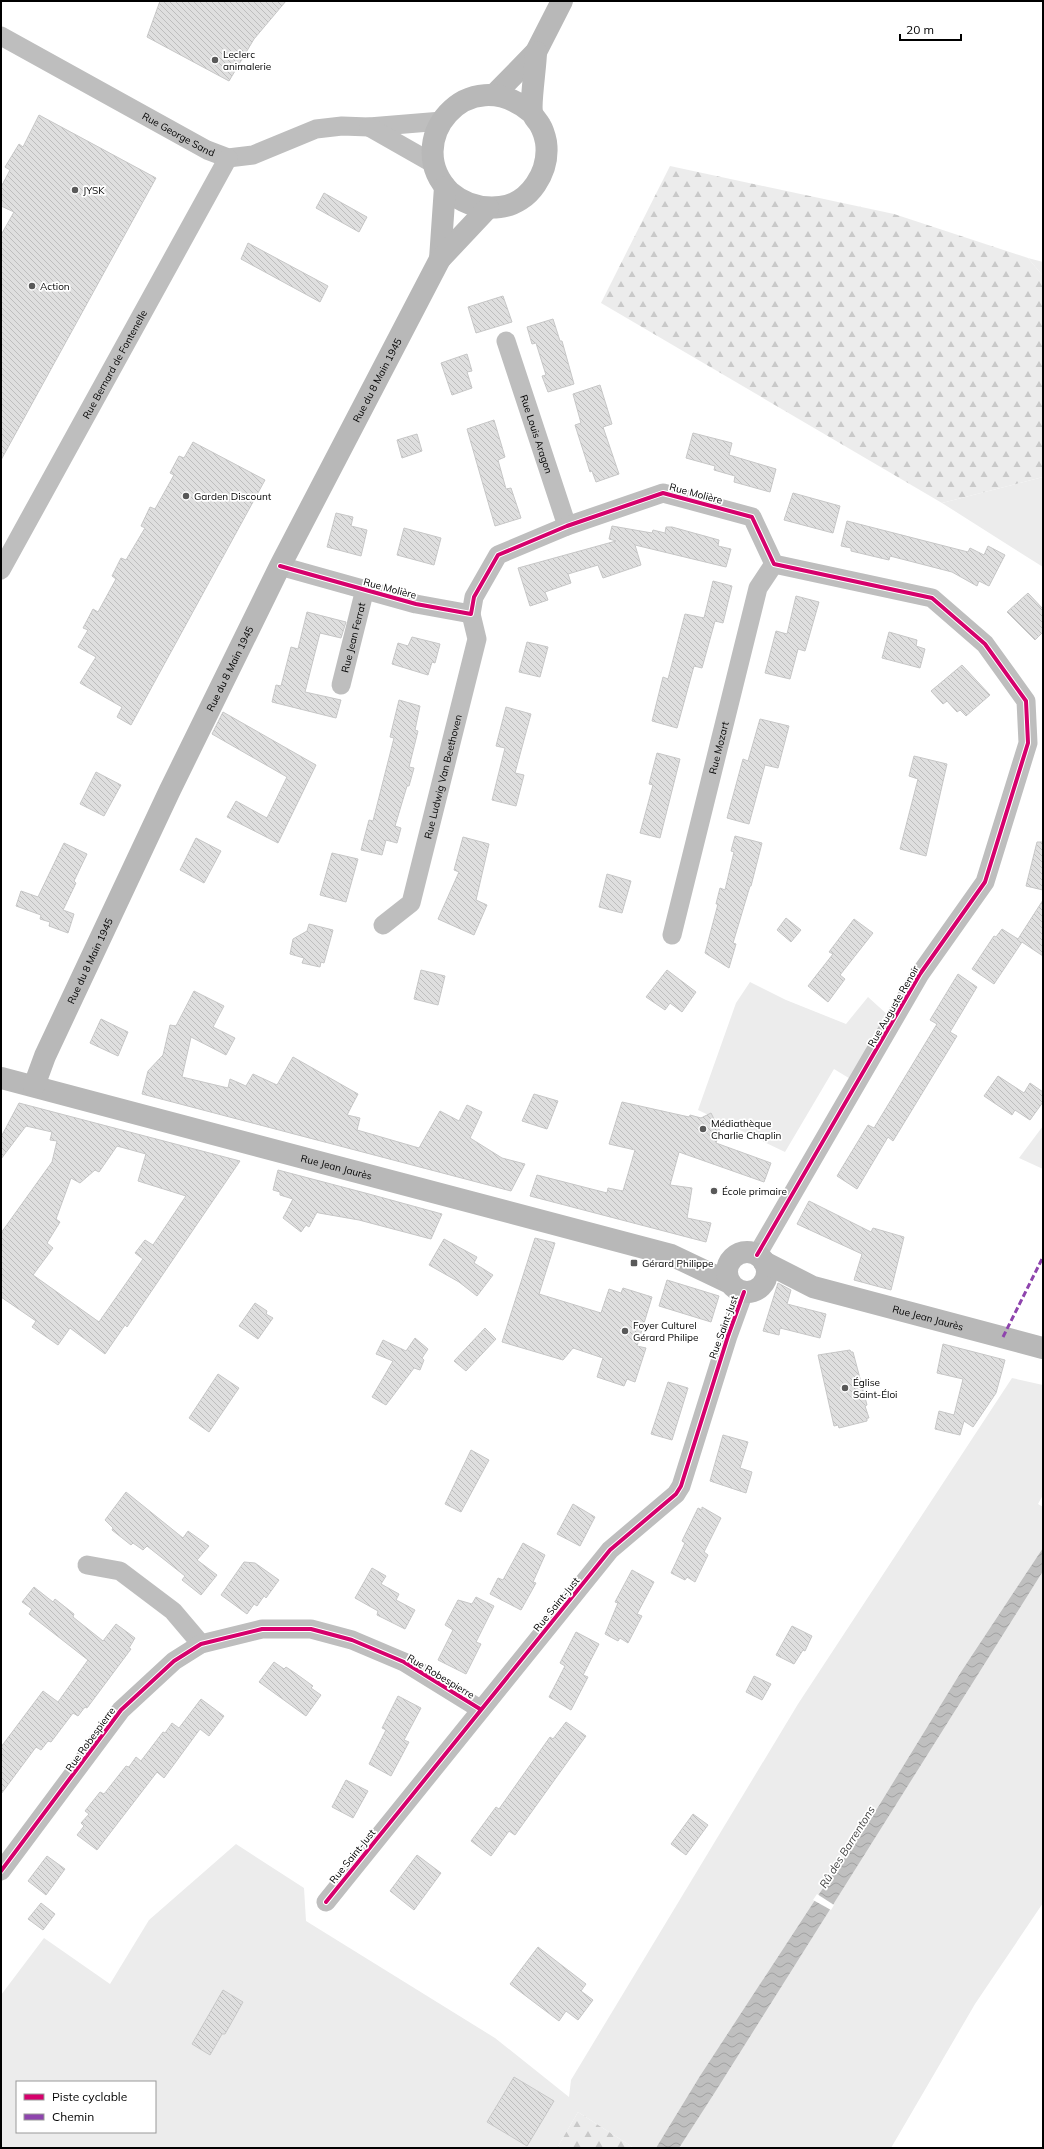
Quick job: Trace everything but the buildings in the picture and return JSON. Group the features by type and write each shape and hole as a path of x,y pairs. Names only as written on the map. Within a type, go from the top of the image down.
{"main road":[{"path":"495,94 536,52 562,1"},
{"path":"532,113 536,52"},
{"path":"495,94 509,98 521,104 532,113 541,127 546,143 546,159 541,175 532,189 520,200 504,206 488,208 472,205 457,198 445,186 434,164 434,142 442,121 452,109 464,100 480,95 495,94"},
{"path":"440,259 445,186"},
{"path":"440,259 488,208"},
{"name":"Rue du 8 Main 1945","path":"34,1086 45,1056 170,790 280,566 440,259"},
{"name":"Rue Jean Jaurès","path":"2,1082 34,1086 671,1255"},
{"path":"671,1255 733,1258 744,1253 760,1258 813,1287"},
{"path":"671,1255 746,1286 813,1287"},
{"path":"733,1258 727,1270 746,1286"},
{"path":"746,1286 767,1273 760,1258"},
{"name":"Rue Jean Jaurès","path":"813,1287 1043,1348"}],"street":[{"name":"Rue George Sand","path":"1,36 207,150 228,158 253,155 316,129 342,126 369,127 442,121"},
{"path":"369,127 434,164"},
{"name":"Rue Bernard de Fontenelle","path":"1,570 228,158"},
{"name":"Rue Louis Aragon","path":"506,341 567,526"},
{"name":"Rue Molière","path":"280,566 416,604 471,614 474,597 498,555 567,526 663,492 752,516 774,564"},
{"name":"Rue Auguste Renoir","path":"760,1258 920,974 985,882 1028,742 1026,701 985,644 932,598 774,564"},
{"name":"Rue Mozart","path":"672,935 758,588 774,564"},
{"name":"Rue Jean Ferrat","path":"342,685 365,589"},
{"name":"Rue Ludwig Van Beethoven","path":"383,925 411,903 477,639 471,614"},
{"name":"Rue Saint-Just","path":"326,1902 480,1709 610,1550 676,1494 680,1486 746,1286"},
{"path":"87,1565 120,1571 173,1611 201,1644"},
{"name":"Rue Robespierre","path":"1,1871 121,1710 174,1661 201,1644 262,1629 311,1629 352,1640 404,1662 480,1709"}],"green space":[{"path":"670,166 894,214 1028,258 1043,276 1043,477 942,503 601,303"},
{"path":"1028,258 1043,262 1043,276"},
{"path":"1043,477 1043,567 942,503"},
{"path":"750,982 786,1000 846,1024 868,997 889,1016 852,1080 834,1069 785,1152 698,1110 736,1003"},
{"path":"1043,1126 1043,1169 1019,1158"},
{"path":"1012,1378 1043,1385 1043,1495 1038,1504 1043,1507 1043,1903 975,2004 891,2148 634,2148 578,2112 557,2148 1,2148 1,1995 44,1938 110,1984 149,1920 236,1844 304,1888 306,1921 495,2038 569,2097 571,2080 798,1704"},
{"path":"578,2112 634,2148 557,2148"}],"water":[{"path":"1043,1548 1043,1571 679,2148 656,2148 700,2076 819,1894 864,1830 961,1672"}],"pier":[{"path":"817,1894 834,1905 831,1910 813,1900"}],"marked path":[{"path":"1003,1337 1043,1257"}],"cycle path":[{"path":"280,566 416,604 471,614 474,597 498,555 567,526 663,493 752,517 774,564 932,598 985,644 1026,701 1028,743 985,882 920,974 757,1255"},
{"path":"326,1902 610,1550 676,1494 681,1486 728,1336 744,1292"},
{"path":"1,1871 121,1710 174,1661 201,1644 262,1629 311,1629 352,1640 404,1662 480,1709"}],"place":[{"name":"Leclerc animalerie","path":"215,60"},
{"name":"JYSK","path":"75,190"},
{"name":"Action","path":"32,286"},
{"name":"Garden Discount","path":"186,496"},
{"name":"Médiathèque Charlie Chaplin","path":"703,1129"},
{"name":"École primaire","path":"714,1191"},
{"name":"Gérard Philippe","path":"634,1263"},
{"name":"Foyer Culturel Gérard Philipe","path":"625,1331"},
{"name":"Église Saint-Éloi","path":"845,1388"}],"water label":[{"name":"Rû des Barrentons","path":"847,1847"}]}
